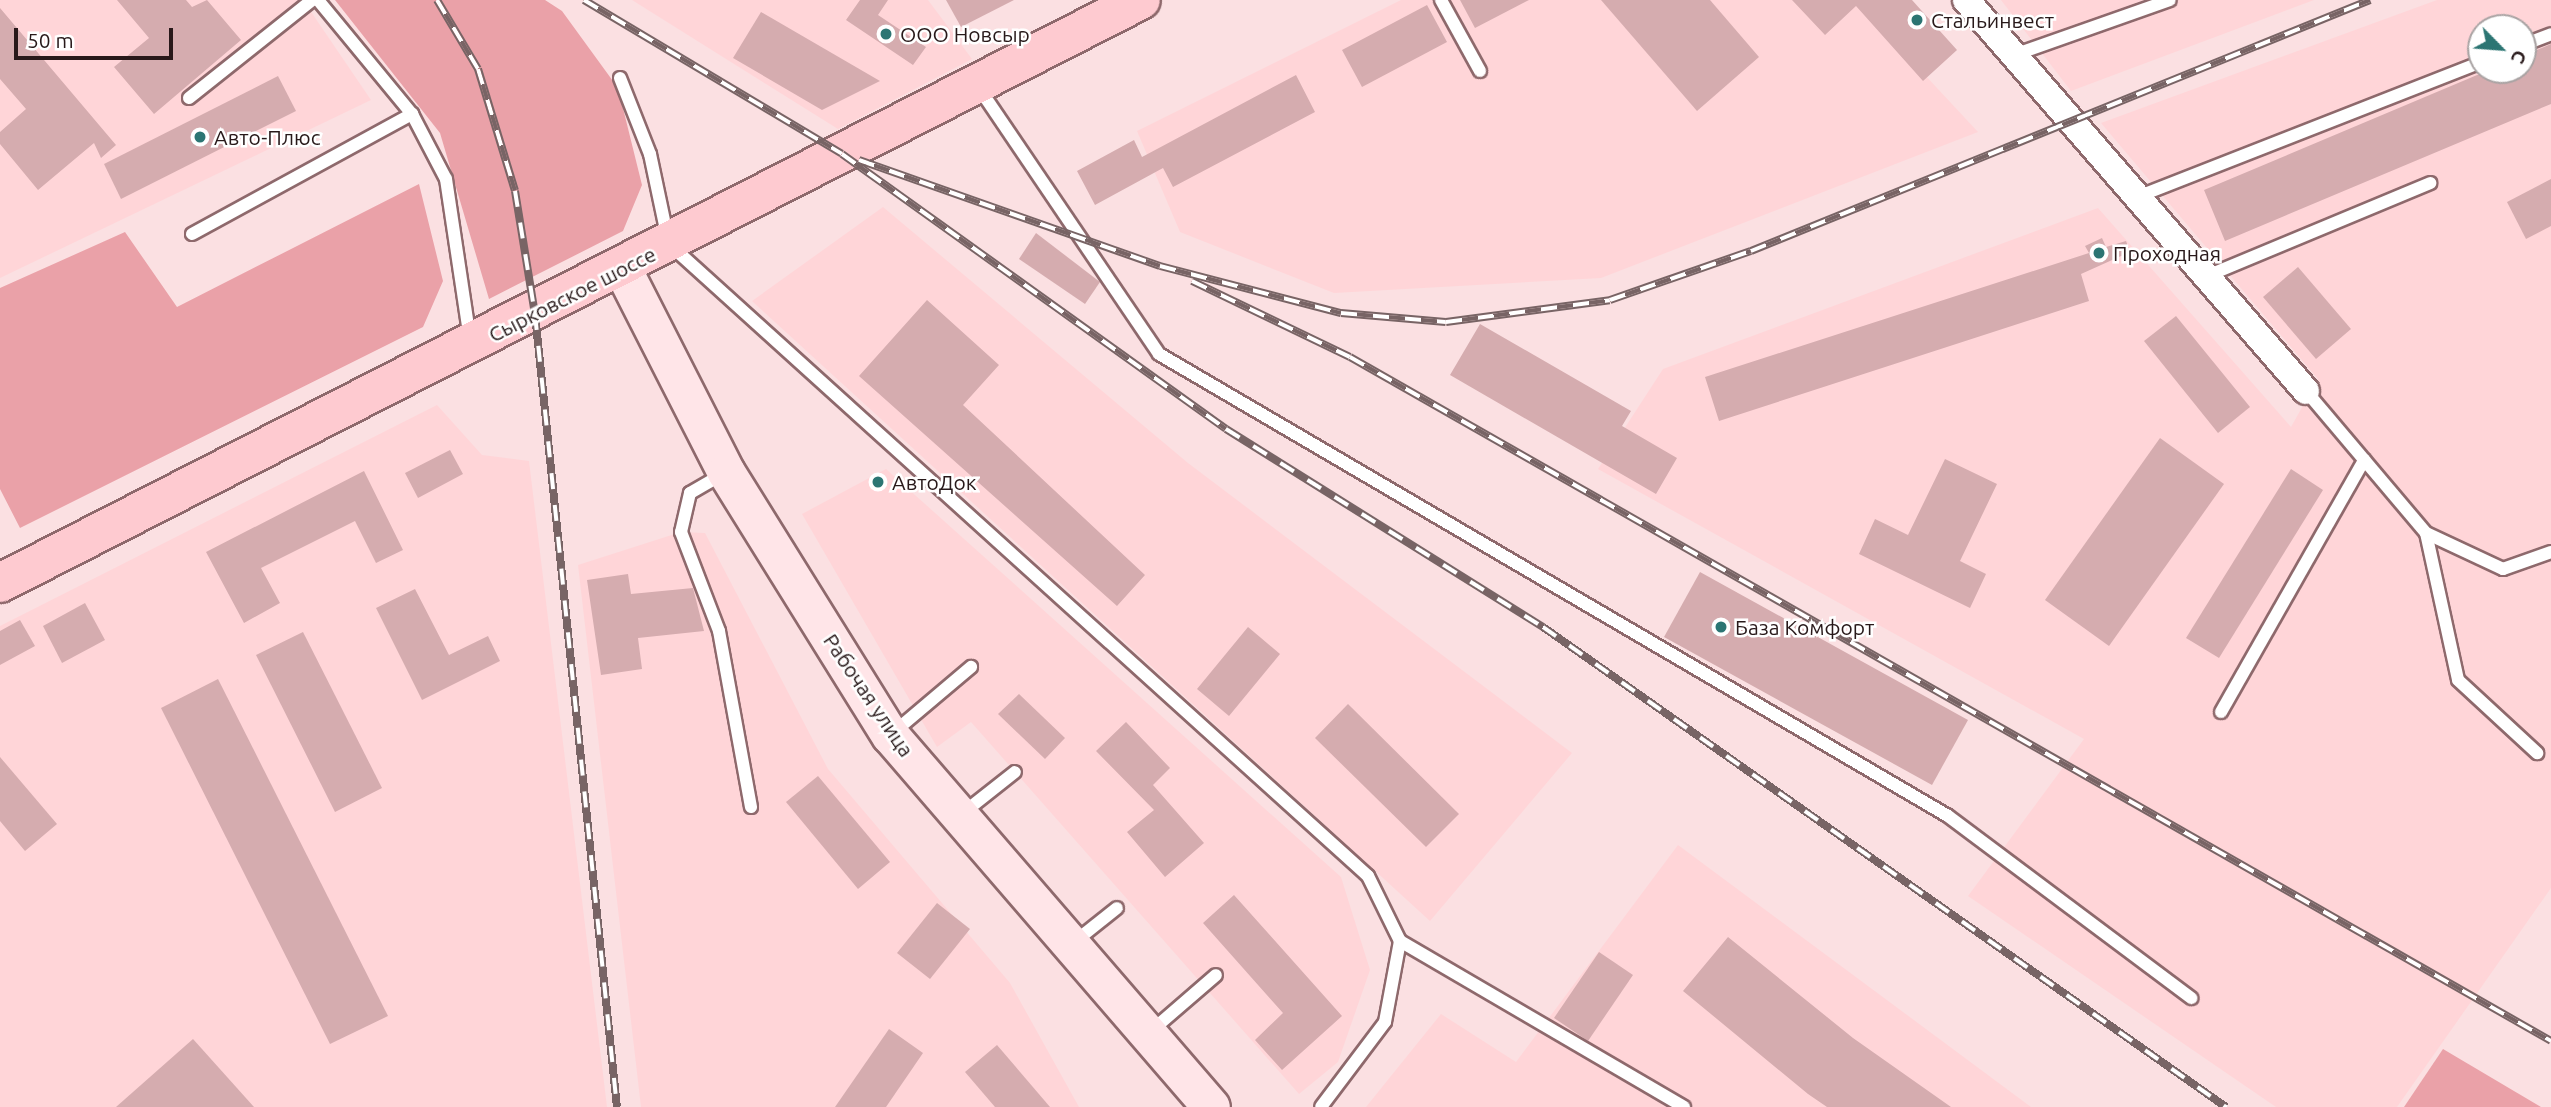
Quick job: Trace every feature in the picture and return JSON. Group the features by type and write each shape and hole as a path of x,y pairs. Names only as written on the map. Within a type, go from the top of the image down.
{"main road":[{"name":"Сырковское шоссе","path":"0,583 471,346 1141,0"},
{"name":"Рабочая улица","path":"622,268 726,472 890,735 1211,1107"}],"street":[{"path":"1966,0 2306,391"}],"lane":[{"path":"188,98 312,0"},
{"path":"318,0 412,114 446,179 471,346"},
{"path":"1441,0 1480,71"},
{"path":"2014,55 2171,0"},
{"path":"2137,197 2467,67"},
{"path":"620,78 650,154 669,244 1368,876 1399,941 1684,1107"},
{"path":"977,85 1159,354 1948,816 2191,998"},
{"path":"192,234 412,114"},
{"path":"2207,276 2430,183"},
{"path":"2306,391 2426,533 2503,569 2551,551"},
{"path":"2221,712 2364,460"},
{"path":"726,472 690,493 681,532 719,631 751,807"},
{"path":"2426,533 2458,680 2537,753"},
{"path":"890,735 971,667"},
{"path":"960,815 1015,772"},
{"path":"1071,945 1116,908"},
{"path":"1321,1107 1385,1022 1399,941"},
{"path":"1148,1034 1216,975"}],"shaded area":[{"path":"0,0 303,0 371,100 0,278"},
{"path":"335,0 545,0 562,11 618,88 642,185 623,231 489,299 440,133"},
{"path":"632,0 928,0 972,59 838,129"},
{"path":"1401,0 1855,0 1978,132 1601,278 1334,293 1180,232 1137,131"},
{"name":"Стальинвест","path":"2001,0 2314,0 2071,91"},
{"path":"2437,0 2551,0 2551,888 2397,1107 2276,1107 1968,896 2084,739 1598,469 1663,369 2098,208 2291,427 2318,379 2101,123"},
{"path":"419,184 443,281 423,327 20,528 0,489 0,288 125,232 177,307"},
{"path":"883,207 1188,463 1572,753 1430,921 752,301"},
{"path":"437,405 482,455 529,461 607,1107 0,1107 0,626"},
{"path":"886,469 1341,877 1370,970 1338,1062 1299,1094 971,722 937,747 802,514"},
{"path":"681,532 705,533 828,769 1010,983 1079,1107 641,1107 578,565"},
{"path":"1678,845 2031,1107 1366,1107 1441,1014 1516,1062"},
{"path":"2443,1049 2541,1107 2404,1107"}],"building":[{"path":"117,0 186,0 192,7 207,0 241,40 154,114 114,67 149,38"},
{"name":"ООО Новсыр","path":"860,0 888,0 878,15 926,47 913,65 846,20"},
{"path":"946,0 1014,0 961,27"},
{"path":"1460,0 1529,0 1475,28"},
{"path":"1601,0 1710,0 1759,57 1697,111"},
{"path":"1792,0 1912,0 1957,50 1923,81 1856,6 1825,35"},
{"path":"1427,5 1447,42 1362,87 1342,50"},
{"path":"0,8 116,145 101,158 94,143 38,190 0,144 0,132 26,109 0,79"},
{"path":"761,12 880,81 822,110 733,58"},
{"path":"2551,44 2551,104 2225,241 2204,190 2467,79 2467,84 2537,84 2537,50"},
{"path":"1296,75 1315,112 1173,187 1163,168 1095,205 1077,171 1134,140 1142,157"},
{"name":"Авто-Плюс","path":"278,76 296,111 121,199 104,164"},
{"path":"2551,179 2551,226 2526,239 2507,202"},
{"path":"1036,233 1100,282 1085,304 1019,259"},
{"path":"2102,238 2106,247 2126,241 2130,252 2081,274 2089,301 1719,421 1705,377 2089,253 2085,246"},
{"path":"2298,267 2351,329 2316,359 2263,297"},
{"path":"927,300 999,365 963,405 1145,575 1117,606 859,376"},
{"path":"2176,316 2250,407 2218,433 2144,341"},
{"path":"1480,324 1631,411 1622,426 1677,458 1656,494 1450,375"},
{"path":"2160,438 2224,484 2109,646 2045,600"},
{"path":"450,450 463,474 418,498 405,473"},
{"path":"1945,459 1997,484 1960,561 1986,574 1970,608 1859,554 1875,519 1908,535"},
{"path":"2291,469 2323,490 2219,658 2186,638"},
{"path":"364,471 403,550 376,563 355,521 261,568 280,603 244,623 206,552"},
{"path":"1700,572 1968,720 1932,785 1664,637"},
{"path":"628,574 631,594 693,588 704,631 638,638 642,669 601,675 587,580"},
{"path":"415,589 449,655 488,636 500,661 422,700 376,608"},
{"path":"85,603 105,640 62,663 43,626"},
{"path":"20,620 35,646 0,665 0,631"},
{"path":"1248,627 1280,654 1229,716 1197,689"},
{"path":"303,632 382,788 335,812 256,655"},
{"path":"218,679 388,1016 330,1044 161,708"},
{"path":"1019,694 1065,738 1045,759 998,714"},
{"path":"1348,704 1459,814 1426,847 1315,738"},
{"path":"1126,722 1170,768 1153,785 1204,843 1165,877 1127,832 1154,810 1096,751"},
{"path":"0,757 57,824 25,851 0,821"},
{"path":"818,776 890,862 858,889 786,802"},
{"path":"1234,895 1342,1016 1282,1070 1255,1040 1283,1013 1203,923"},
{"path":"937,903 970,929 930,979 897,953"},
{"path":"1728,937 1853,1038 1951,1107 1827,1107 1808,1094 1683,991"},
{"path":"1599,952 1633,975 1588,1041 1554,1018"},
{"path":"889,1029 923,1053 886,1107 835,1107"},
{"path":"193,1039 254,1107 116,1107"},
{"path":"997,1045 1050,1107 995,1107 965,1072"}],"railway":[{"path":"437,0 478,69 515,191 535,314 617,1107"},
{"path":"584,0 842,154 1226,429 1543,627 2226,1107"},
{"path":"859,160 1160,266 1341,313 1446,322 1610,300 1751,251 2370,0"},
{"path":"1192,281 1350,357 2551,1041"}],"place":[{"name":"Стальинвест","path":"1917,20"},
{"name":"ООО Новсыр","path":"886,34"},
{"name":"Авто-Плюс","path":"200,137"},
{"name":"Проходная","path":"2099,253"},
{"name":"АвтоДок","path":"878,482"},
{"name":"База Комфорт","path":"1721,627"}]}
